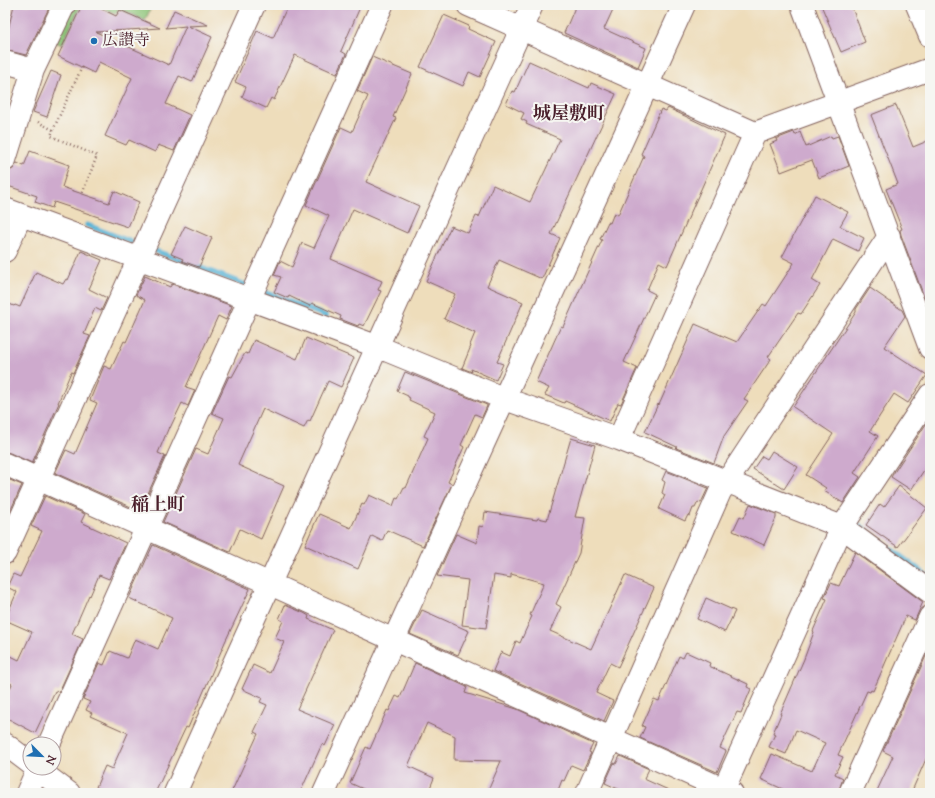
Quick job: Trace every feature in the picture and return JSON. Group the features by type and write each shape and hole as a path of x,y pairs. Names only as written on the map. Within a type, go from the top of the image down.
{"street":[{"path":"5,160 33,70 64,5"},
{"path":"5,553 254,5"},
{"path":"53,736 382,5"},
{"path":"468,5 755,133 930,69"},
{"path":"174,793 532,5"},
{"path":"325,793 393,639 505,399 684,5"},
{"path":"802,5 930,348"},
{"path":"917,5 930,36"},
{"path":"5,62 33,70"},
{"path":"619,439 755,133"},
{"path":"5,251 13,212 376,346 505,399 619,439 842,527 930,592"},
{"path":"588,793 720,492 889,236"},
{"path":"5,464 270,583 726,792 842,527 930,395"},
{"path":"850,793 930,617"},
{"path":"5,744 22,757"},
{"path":"27,793 32,776"},
{"path":"46,776 68,793"}],"path":[{"path":"82,66 51,136 96,156 82,194"},
{"path":"19,114 54,130"}],"green space":[{"path":"71,5 81,5 62,45 53,41"},
{"path":"97,5 152,5 145,21 119,8 116,14"}],"building":[{"path":"14,5 49,5 26,55 5,50 5,34 7,34"},
{"path":"82,5 94,5 116,16 120,10 160,28 96,32 169,65 186,26 166,28 174,10 208,25 188,26 212,37 192,82 179,76 166,104 190,115 174,151 158,145 155,152 129,140 126,145 105,136 132,78 99,62 94,73 58,56"},
{"path":"288,5 361,5 341,51 346,54 337,74 295,55 274,100 271,98 266,108 242,97 246,87 235,82 257,31 273,38"},
{"path":"576,5 615,5 604,29 646,48 638,67 564,33"},
{"path":"821,5 851,5 865,42 841,52"},
{"path":"444,15 469,26 468,29 496,42 480,77 469,72 463,86 420,67"},
{"path":"372,57 412,74 393,117 396,118 366,182 419,206 407,233 353,209 331,259 382,281 378,290 381,291 364,326 359,324 358,326 340,319 341,316 312,303 310,306 289,296 288,298 274,292 281,277 274,275 280,261 292,267 302,243 314,248 329,216 306,205 341,127 352,132 368,96 357,91"},
{"path":"529,61 589,88 591,83 616,94 551,234 560,238 542,279 499,260 487,286 523,302 497,362 503,364 496,380 471,369 472,372 462,368 475,333 444,319 455,294 426,281 451,226 468,233 476,216 479,217 493,185 530,202 560,139 526,124 527,122 521,119 524,113 506,104 512,91 515,92"},
{"path":"51,71 61,75 47,117 33,112"},
{"path":"896,105 913,147 930,140 929,310 901,235 900,230 902,229 886,189 898,184 871,115"},
{"path":"668,108 725,135 667,266 659,262 647,290 655,294 624,362 637,368 621,404 618,403 610,421 565,401 564,403 545,395 549,388 536,382 561,326 563,327 602,240 600,239 608,222 610,223 614,213 618,215 644,156 641,154 661,109 666,111"},
{"path":"794,132 795,135 800,132 806,147 831,136 832,138 838,136 849,166 819,178 812,160 781,172 770,144 777,141 776,139"},
{"path":"30,151 69,165 62,187 109,203 114,191 139,202 128,227 54,202 52,208 35,202 37,196 5,185 5,172 13,169 17,163 24,166"},
{"path":"815,195 848,212 840,226 864,238 858,251 833,239 812,280 820,285 801,314 798,313 768,357 771,359 744,399 748,401 724,436 714,463 676,448 677,447 645,432 658,404 659,405 695,324 737,342 763,304 766,306 794,263 782,257"},
{"path":"185,226 212,238 199,267 182,261 183,259 171,254"},
{"path":"81,251 102,260 89,289 107,298 101,311 95,308 84,334 90,336 73,373 71,372 32,463 5,452 5,302 20,307 36,272 63,284 66,279 68,280"},
{"path":"145,276 170,287 172,284 232,306 226,320 218,316 186,387 195,390 188,406 182,403 170,428 169,427 158,453 165,456 140,511 55,473 66,450 75,454 97,403 90,400 104,366 111,369 124,341 126,342 145,300 136,295"},
{"path":"870,288 902,310 905,316 884,347 927,375 908,403 894,394 870,431 878,436 854,473 860,477 843,503 824,491 826,488 806,475 833,434 793,407 856,312 856,309"},
{"path":"306,338 354,358 341,387 328,381 310,421 308,420 304,428 263,409 238,465 284,486 261,539 240,529 230,552 163,522 196,449 208,454 224,418 212,413 229,376 232,377 245,353 248,354 254,340 297,359"},
{"path":"405,372 487,406 482,417 475,414 461,445 464,447 448,482 452,484 423,546 387,530 382,541 372,536 358,569 305,545 319,514 351,528 362,504 364,505 369,495 393,506 396,498 398,499 404,487 406,488 428,438 424,436 435,412 409,400 410,398 408,396 397,391"},
{"path":"930,418 930,461 911,490 891,477"},
{"path":"571,438 595,445 575,517 585,518 579,553 556,604 561,607 550,631 591,649 625,575 654,588 618,667 610,663 596,693 613,701 604,721 493,671 501,652 510,656 516,641 520,643 544,583 511,574 511,578 494,575 486,628 462,625 468,580 437,576 456,534 477,543 479,526 483,527 485,512 537,520 538,518 547,520"},
{"path":"772,451 798,467 784,489 753,469 762,456 767,459"},
{"path":"666,471 708,488 701,503 698,502 695,508 693,508 690,516 688,515 685,521 659,509 665,495 662,493 665,482 662,480"},
{"path":"5,478 22,485 8,516 5,514"},
{"path":"899,486 927,508 898,547 866,525 880,504 884,507"},
{"path":"45,496 85,514 81,522 126,543 109,579 99,575 90,596 89,595 72,634 83,639 59,692 55,691 35,733 5,717 5,699 12,684 5,681 5,653 19,660 32,632 5,619 17,592 7,587 13,574 20,577 42,531 31,526"},
{"path":"750,504 776,514 776,518 764,545 733,531 740,516 744,518"},
{"path":"153,545 250,589 225,642 188,728 186,727 155,793 109,793 96,787 105,766 112,769 128,733 90,716 92,713 86,710 90,702 83,699 99,663 104,665 110,651 127,658 135,639 158,649 172,618 129,598"},
{"path":"855,552 923,602 915,620 906,616 873,691 867,691 838,755 843,757 835,774 843,778 838,793 791,793 761,779 772,754 812,771 825,743 796,730 786,754 769,747 775,734 773,733 780,714 804,659 814,632 813,631 827,599 824,598 831,583 839,586"},
{"path":"706,598 735,611 725,632 697,619"},
{"path":"285,605 309,616 308,619 333,630 297,709 335,725 325,746 322,744 300,793 231,793 258,734 254,732 267,705 260,702 262,698 242,689 253,665 270,673 284,642 275,638 283,621 279,619"},
{"path":"422,610 469,631 458,655 410,634"},
{"path":"930,647 930,750 911,793 876,793 893,756 883,751"},
{"path":"686,652 710,663 709,666 748,684 747,687 751,689 741,713 737,712 720,748 726,751 717,772 640,738 645,727 642,726 654,699 659,701 679,656 683,658"},
{"path":"415,663 467,687 465,693 517,709 593,744 589,752 591,753 583,770 571,765 564,781 562,780 557,793 487,793 501,761 454,760 455,736 427,723 408,766 434,778 428,793 372,793 350,783 366,747 370,749 387,710 389,711 396,696 400,698"},
{"path":"620,756 649,769 644,779 675,793 627,793 605,783 614,763 616,764"}],"waterway":[{"path":"87,225 131,242"},
{"path":"156,251 246,285"},
{"path":"262,291 326,316"},
{"path":"854,522 930,578"}],"place":[{"name":"広讃寺","path":"94,41"}],"district":[{"name":"城屋敷町","path":"569,115"},
{"name":"稲上町","path":"158,506"}]}
